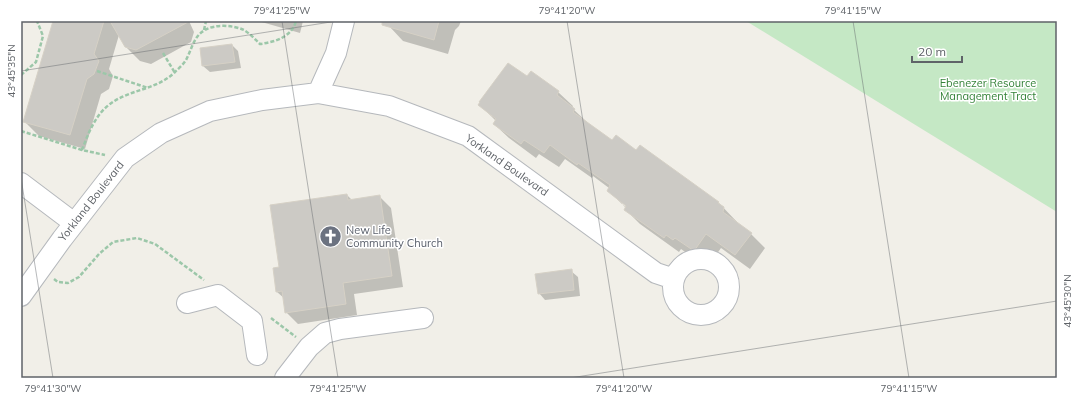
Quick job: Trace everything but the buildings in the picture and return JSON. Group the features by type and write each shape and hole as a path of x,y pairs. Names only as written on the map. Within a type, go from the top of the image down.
{"street":[{"path":"318,93 336,53 344,21"},
{"name":"Yorkland Boulevard","path":"21,296 124,158 161,133 210,111 262,100 318,93 389,106 468,136 656,273 674,278"},
{"path":"21,183 74,223"},
{"path":"186,303 218,295 252,321 256,355"},
{"path":"285,378 309,347 325,333 340,329 423,318"}],"path":[{"path":"21,75 36,62 43,36 37,21"},
{"path":"203,31 206,21"},
{"path":"82,150 90,129 103,110 110,104 122,98 163,82 175,73 187,59 196,38 203,31 219,26 233,27 244,30 260,44 276,42 294,28 296,21"},
{"path":"163,53 175,73"},
{"path":"97,71 148,88"},
{"path":"21,130 101,155 129,155"},
{"path":"40,270 58,282 68,283 79,277 99,254 113,242 137,238 155,244 203,280 209,281"},
{"path":"265,314 309,347"}],"green space":[{"name":"Ebenezer Resource Management Tract","path":"746,21 1057,21 1057,212"}],"place":[{"name":"New Life Community Church","path":"330,236"}]}
